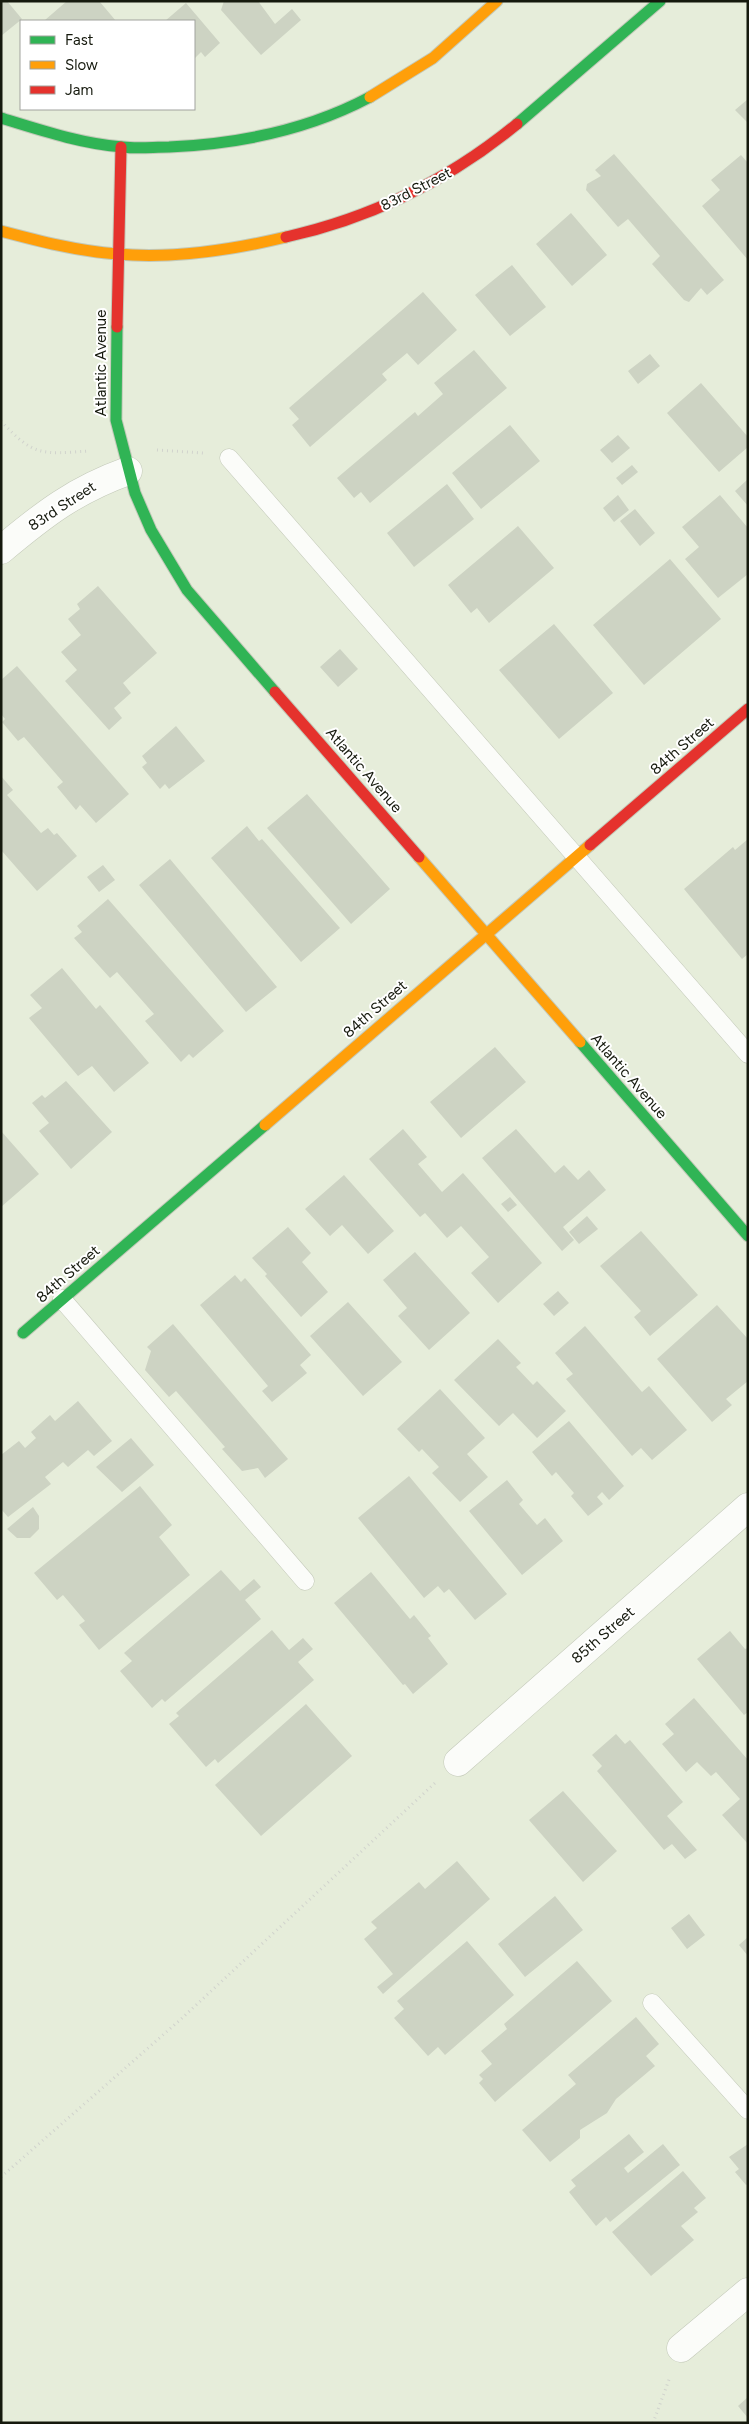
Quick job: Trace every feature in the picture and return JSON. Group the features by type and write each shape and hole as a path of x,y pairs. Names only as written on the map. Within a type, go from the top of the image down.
{"main road":[{"path":"1,118 66,137 120,147 187,147 248,140 318,121 372,96 424,65 497,1"},
{"name":"83rd Street","path":"117,254 221,250 292,237 362,215 417,192 480,154 546,102 660,1"},
{"name":"Atlantic Avenue","path":"120,147 116,420 135,493 152,530 187,590 748,1236"},
{"path":"1,231 55,244 117,254"},
{"name":"84th Street","path":"23,1333 485,933 577,857 748,709"}],"street":[{"name":"83rd Street","path":"1,550 38,519 125,460"},
{"name":"85th Street","path":"458,1762 748,1507"},
{"path":"681,2348 748,2292"}],"lane":[{"path":"229,458 748,1054"},
{"path":"62,1300 305,1581"},
{"path":"652,2003 748,2110"}],"path":[{"path":"1,421 20,442 40,452 125,460 193,450 229,458"},
{"path":"1,2177 180,2020 458,1762"},
{"path":"652,2423 681,2348"}],"building":[{"path":"1,1 7,1 22,19 1,36"},
{"path":"67,1 101,1 115,20 45,20"},
{"path":"224,1 258,1 275,24 292,9 301,20 261,55 221,10"},
{"path":"186,3 220,43 205,57 201,52 195,58 195,20 166,20"},
{"path":"748,99 748,123 735,110"},
{"path":"614,154 724,280 707,295 701,288 689,302 684,300 652,264 660,256 628,219 618,227 586,190 587,184 601,176 595,170"},
{"path":"741,155 748,163 748,260 702,206 720,190 711,180"},
{"path":"571,213 607,255 572,286 536,244"},
{"path":"512,265 546,307 510,336 475,295"},
{"path":"423,292 457,330 418,365 407,353 382,374 387,380 310,447 292,425 299,419 289,408"},
{"path":"474,350 507,388 370,503 361,492 354,498 337,478 415,412 418,416 443,394 434,383"},
{"path":"650,354 660,366 638,384 628,371"},
{"path":"701,383 748,437 748,447 719,472 667,413"},
{"path":"510,425 540,461 481,509 452,473"},
{"path":"618,435 630,448 612,463 600,450"},
{"path":"632,465 638,472 622,485 616,478"},
{"path":"748,479 748,506 735,491"},
{"path":"447,484 474,519 414,567 387,533"},
{"path":"618,495 629,510 614,522 603,508"},
{"path":"720,495 748,528 748,574 718,598 685,559 699,547 682,527"},
{"path":"635,509 655,533 640,546 620,521"},
{"path":"518,526 554,568 489,623 477,608 471,613 448,585"},
{"path":"670,559 721,619 644,685 593,625"},
{"path":"98,586 157,653 123,683 131,693 114,708 122,718 109,730 65,681 77,670 61,652 81,635 68,619 80,609 77,604"},
{"path":"554,624 613,693 559,739 499,670"},
{"path":"340,649 358,669 338,687 320,667"},
{"path":"17,666 129,794 96,823 80,805 76,810 57,787 63,782 24,737 18,741 2,722 5,719 1,714 1,680"},
{"path":"176,726 205,761 169,789 165,784 160,789 142,767 147,763 142,756"},
{"path":"1,776 13,790 7,795 41,833 48,828 54,835 57,833 77,856 37,891 1,850"},
{"path":"307,794 390,889 351,924 267,828"},
{"path":"247,826 259,841 262,839 340,928 301,962 211,858"},
{"path":"748,839 748,954 742,959 684,889 733,847 735,850"},
{"path":"170,859 277,987 246,1012 139,885"},
{"path":"103,865 115,880 99,892 87,877"},
{"path":"108,899 224,1031 193,1058 189,1054 181,1062 145,1021 154,1014 117,972 110,978 74,938 82,932 77,926"},
{"path":"62,968 96,1009 100,1005 149,1063 114,1092 92,1066 78,1076 29,1018 42,1008 30,995"},
{"path":"495,1047 526,1082 461,1138 430,1102"},
{"path":"66,1081 112,1132 71,1169 39,1131 49,1123 32,1103 42,1095 45,1098"},
{"path":"403,1129 427,1157 418,1164 442,1192 463,1173 542,1263 498,1303 471,1273 489,1257 461,1226 447,1238 425,1213 420,1217 369,1159"},
{"path":"516,1129 555,1173 564,1165 578,1180 589,1170 606,1190 563,1227 574,1240 562,1251 482,1158"},
{"path":"1,1131 39,1174 1,1207"},
{"path":"344,1175 394,1231 368,1254 342,1225 330,1236 305,1209"},
{"path":"510,1197 517,1205 508,1212 501,1204"},
{"path":"587,1216 598,1229 579,1244 569,1232"},
{"path":"288,1227 311,1253 302,1262 328,1292 301,1317 252,1258"},
{"path":"641,1231 698,1295 650,1336 634,1317 641,1311 600,1266"},
{"path":"415,1252 470,1313 429,1350 398,1316 407,1308 383,1280"},
{"path":"235,1275 241,1282 245,1278 311,1355 300,1365 307,1373 272,1402 262,1391 268,1386 200,1305"},
{"path":"558,1291 569,1303 554,1316 543,1304"},
{"path":"348,1302 402,1362 363,1396 310,1336"},
{"path":"717,1305 748,1339 748,1381 726,1399 732,1405 712,1422 657,1359"},
{"path":"173,1324 288,1459 265,1478 258,1468 242,1471 222,1449 225,1447 176,1391 169,1397 145,1370 151,1351 147,1347"},
{"path":"585,1326 642,1392 649,1386 687,1430 652,1460 641,1448 632,1456 566,1379 573,1374 555,1353"},
{"path":"498,1339 521,1363 516,1367 533,1385 537,1381 566,1411 537,1438 513,1413 499,1426 454,1380"},
{"path":"440,1389 485,1438 467,1454 488,1477 460,1502 432,1473 439,1467 422,1449 419,1452 397,1429"},
{"path":"78,1401 112,1441 94,1456 88,1450 68,1467 63,1462 45,1477 51,1484 8,1517 1,1509 1,1455 19,1441 25,1448 36,1438 31,1432 50,1415 55,1421"},
{"path":"569,1421 624,1486 609,1500 602,1492 597,1497 603,1504 588,1516 571,1496 574,1493 556,1472 552,1476 532,1452"},
{"path":"131,1438 154,1465 122,1492 96,1467"},
{"path":"409,1476 507,1594 475,1620 449,1589 444,1593 438,1586 424,1598 358,1518"},
{"path":"507,1480 523,1500 519,1504 537,1525 545,1518 563,1541 522,1575 469,1511"},
{"path":"140,1486 172,1525 159,1537 190,1575 99,1650 79,1625 85,1621 63,1595 57,1600 34,1573"},
{"path":"33,1507 39,1516 39,1529 30,1538 17,1538 7,1529"},
{"path":"221,1570 240,1591 254,1579 261,1587 245,1600 261,1619 165,1702 162,1699 152,1708 120,1671 132,1661 124,1653"},
{"path":"371,1572 410,1619 414,1615 431,1636 428,1638 448,1664 413,1694 405,1684 403,1685 334,1603"},
{"path":"272,1630 289,1650 303,1638 313,1649 298,1662 314,1680 218,1763 215,1759 206,1767 169,1724 179,1716 176,1713"},
{"path":"730,1631 745,1649 748,1648 748,1712 744,1715 697,1659"},
{"path":"694,1698 748,1760 748,1844 722,1815 740,1799 716,1772 711,1776 697,1762 686,1772 662,1744 674,1734 665,1724"},
{"path":"306,1704 352,1756 261,1836 215,1785"},
{"path":"616,1734 625,1744 630,1740 683,1802 667,1816 697,1850 685,1859 672,1844 664,1850 597,1771 602,1766 592,1755"},
{"path":"563,1791 617,1851 583,1882 529,1820"},
{"path":"457,1861 490,1899 383,1994 377,1987 393,1974 364,1939 377,1928 371,1922 419,1882 425,1889"},
{"path":"555,1896 583,1930 525,1977 498,1944"},
{"path":"689,1914 705,1935 687,1949 671,1928"},
{"path":"748,1937 748,1956 739,1945"},
{"path":"467,1941 514,1995 445,2055 438,2047 428,2056 394,2018 404,2009 397,2001"},
{"path":"577,1961 612,2001 495,2102 479,2083 483,2079 479,2075 492,2064 481,2051 507,2029 504,2024"},
{"path":"636,2017 659,2044 646,2056 655,2066 616,2099 607,2113 580,2130 580,2138 550,2162 522,2130 576,2084 568,2075"},
{"path":"629,2134 644,2152 624,2168 628,2173 663,2144 680,2165 610,2222 606,2217 596,2226 569,2192 576,2186 571,2180"},
{"path":"748,2144 748,2184 746,2185 735,2172 739,2169 729,2157"},
{"path":"683,2171 706,2198 694,2208 698,2212 681,2226 694,2240 651,2276 612,2232"},
{"path":"748,2397 748,2418 738,2406"}],"traffic: fast":[{"path":"517,124 660,1"},
{"path":"1,118 92,143 129,148 169,147 247,139 297,127 370,97"},
{"path":"117,327 116,420 135,493 151,530 187,590 275,692"},
{"path":"580,1042 748,1236"},
{"path":"23,1333 265,1125"}],"traffic: slow":[{"path":"370,97 433,58 497,1"},
{"path":"1,231 73,248 102,253 138,255 202,252 245,246 286,237"},
{"path":"265,1125 590,845"},
{"path":"419,857 580,1042"}],"traffic: jam":[{"path":"286,237 349,219 408,194 465,162 517,124"},
{"path":"117,327 121,147"},
{"path":"275,692 419,857"},
{"path":"590,845 748,709"}]}
